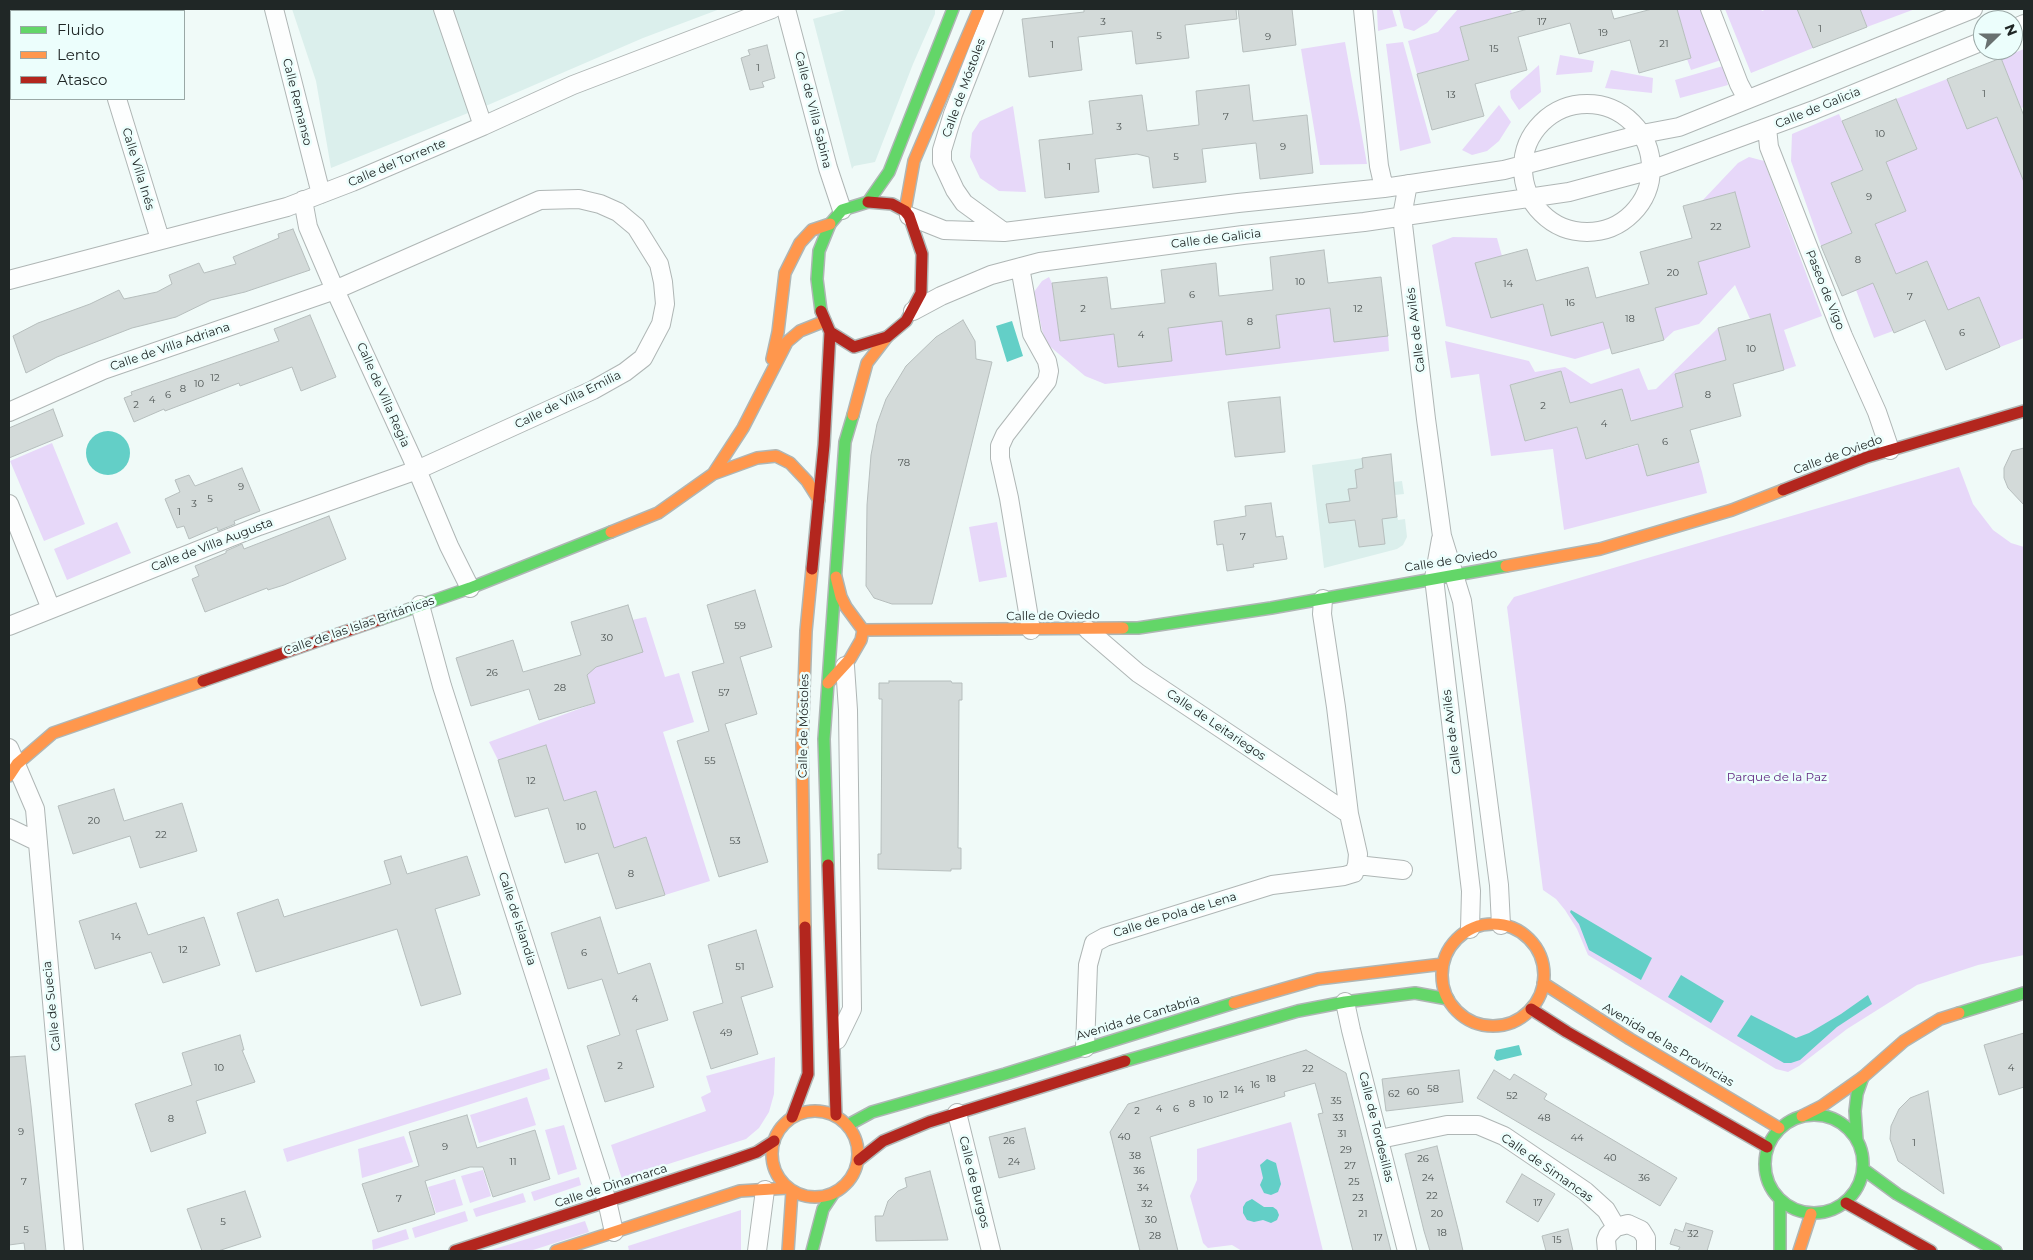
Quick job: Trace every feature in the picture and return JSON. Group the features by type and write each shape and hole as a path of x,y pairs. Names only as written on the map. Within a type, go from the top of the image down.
{"street":[{"name":"Calle Remanso","path":"274,9 321,194"},
{"path":"443,9 483,126"},
{"name":"Calle del Torrente","path":"9,280 287,207 483,126 573,85 742,14 772,9"},
{"name":"Calle de Villa Sabina","path":"786,9 828,168 842,210"},
{"path":"868,202 889,172 953,9"},
{"name":"Calle de Móstoles","path":"907,214 914,162 979,9"},
{"name":"Calle de Móstoles","path":"994,9 953,114 942,150 942,162 955,190 964,203 1004,232"},
{"path":"1363,9 1379,166 1384,188"},
{"path":"1710,9 1739,84 1747,99"},
{"path":"907,214 922,254 921,293 906,321 887,338 854,346 828,327 820,309 817,279 819,251 830,224 842,210 868,202 892,204 907,214 944,230 1004,232 1238,203 1384,188 1504,170 1642,134 1679,127 1973,9"},
{"name":"Calle de Galicia","path":"910,312 941,296 991,275 1040,262 1402,216 1569,192 1652,170 1767,128 1973,45"},
{"name":"Calle Villa Inés","path":"117,100 160,240"},
{"path":"1584,104 1600,105 1616,110 1630,120 1642,134 1649,151 1652,170 1648,189 1640,205 1628,218 1613,227 1596,232 1579,232 1564,228 1551,221 1541,212 1531,198 1524,179 1524,164 1529,141 1537,127 1549,116 1566,107 1584,104"},
{"name":"Paseo de Vigo","path":"1767,128 1769,147 1846,343 1877,412 1890,450"},
{"name":"Calle de Avilés","path":"1408,184 1402,216 1442,536 1462,601 1499,885 1501,925"},
{"name":"Calle de Villa Emilia","path":"335,290 540,200 578,199 600,204 618,212 636,227 659,264 665,304 661,324 643,358 625,372 593,390 417,470"},
{"name":"Calle de Villa Regia","path":"303,200 308,227 335,290 417,470 449,546 470,588"},
{"name":"Calle de las Islas Británicas","path":"764,390 778,332 784,273 800,243 812,230 830,224"},
{"path":"1020,267 1032,334 1047,361 1049,371 1046,381 1005,435 1000,446 1000,458 1009,498 1031,630"},
{"name":"Calle de Villa Adriana","path":"9,412 103,370 335,290"},
{"name":"Calle de Móstoles","path":"792,1117 808,1074 802,745 806,631 830,375 828,327"},
{"name":"Calle de las Islas Británicas","path":"713,474 743,428 787,342 800,331 828,327"},
{"name":"Calle de Móstoles","path":"836,1115 824,739 845,442 867,363 887,338"},
{"name":"Calle de Oviedo","path":"863,630 1088,630 1138,628 1323,599 1600,549 1732,510 1867,457 2024,411"},
{"name":"Calle de las Islas Británicas","path":"13,770 53,733 470,588 658,513 713,474 757,458 776,456 790,463 807,481 819,500"},
{"name":"Calle de Villa Augusta","path":"9,626 259,526 417,470"},
{"path":"9,504 51,609"},
{"name":"Calle de Avilés","path":"1442,536 1434,578 1471,891 1470,929"},
{"path":"828,683 844,666 861,640 863,630 841,597 836,576"},
{"path":"1323,599 1322,614 1349,814 1358,854 1358,865 1403,870"},
{"name":"Calle de Islandia","path":"420,605 442,686 608,1201 614,1232"},
{"name":"Calle de Leitariegos","path":"1088,630 1138,673 1349,814"},
{"name":"Calle de Móstoles","path":"833,1050 852,1009 848,710 844,666"},
{"name":"Calle de Suecia","path":"9,748 13,770 35,809 74,1251"},
{"path":"9,828 38,842"},
{"name":"Calle de Pola de Lena","path":"1085,1048 1088,965 1094,943 1105,937 1272,885 1344,876 1354,873 1358,865"},
{"path":"1485,924 1501,925 1516,930 1529,939 1538,952 1543,968 1543,983 1539,997 1531,1008 1516,1021 1497,1026 1478,1024 1460,1014 1448,999 1443,988 1443,964 1453,944 1470,929 1485,924"},
{"name":"Avenida de Cantabria","path":"848,1125 872,1112 1005,1074 1282,988 1309,981 1443,964"},
{"name":"Avenida de las Provincias","path":"1543,983 1630,1039 1779,1128"},
{"path":"859,1160 883,1141 929,1122 1298,1011 1345,1002 1415,993 1448,999"},
{"path":"1863,1076 1857,1094 1855,1111 1857,1140 1862,1154 1863,1169 1860,1182 1846,1202 1830,1212 1811,1214 1794,1210 1780,1201 1771,1190 1765,1176 1764,1161 1767,1147 1779,1128 1822,1106 1863,1076 1904,1041 1940,1019 2024,993"},
{"name":"Calle de Tordesillas","path":"1345,1002 1407,1251"},
{"path":"1531,1008 1584,1042 1767,1147"},
{"path":"812,1251 823,1208 854,1174 859,1160 857,1141 848,1125 836,1115 821,1111 806,1111 792,1117 778,1131 774,1141 772,1154 779,1178 790,1189 806,1196 820,1198 834,1194"},
{"name":"Calle de Burgos","path":"957,1113 991,1251"},
{"path":"1801,1116 1818,1114 1833,1119 1847,1128 1857,1140"},
{"name":"Calle de Simancas","path":"1380,1139 1447,1125 1478,1125 1504,1136 1585,1191 1606,1210 1616,1227"},
{"name":"Calle de Dinamarca","path":"455,1251 757,1152 774,1141"},
{"path":"1863,1169 1897,1194 1996,1251"},
{"path":"556,1251 740,1191 790,1189"},
{"path":"788,1251 790,1189"},
{"path":"757,1251 765,1190"},
{"path":"1780,1201 1780,1251"},
{"path":"1846,1202 1931,1251"},
{"path":"1799,1251 1811,1214"},
{"path":"1607,1251 1606,1240 1616,1227 1628,1224 1641,1230 1646,1238 1646,1251"}],"shaded area":[{"path":"292,9 720,9 643,38 488,105 331,168 316,81"},
{"path":"849,9 935,9 935,14 913,64 875,162 854,166 852,169 813,19"},
{"path":"1391,454 1394,482 1402,481 1404,494 1395,495 1398,520 1405,519 1407,537 1403,545 1397,549 1324,568 1312,465"}],"green space":[{"path":"1377,9 1392,9 1397,26 1378,31"},
{"path":"1399,9 1439,9 1427,23 1414,31 1404,28"},
{"path":"1458,9 1510,9 1512,13 1460,27 1469,60 1417,74 1408,41 1438,32"},
{"path":"1677,9 1701,9 1721,60 1691,70 1687,59 1691,58"},
{"path":"1725,9 1761,9 1762,11 1767,9 1797,9 1813,48 1751,73"},
{"path":"1860,9 1915,9 1867,27"},
{"path":"1345,42 1367,164 1320,165 1301,49"},
{"path":"1403,42 1431,143 1400,151 1386,44"},
{"path":"2023,49 2024,107 2021,108 2002,60 2023,60"},
{"path":"1560,55 1594,61 1592,72 1556,75"},
{"path":"1539,65 1541,92 1519,110 1511,98 1510,91"},
{"path":"1723,66 1728,85 1680,98 1675,80"},
{"path":"1611,70 1653,78 1652,93 1605,88"},
{"path":"1947,79 1967,129 1998,117 2018,167 2024,164 2024,338 2000,347 1979,297 1948,310 1927,261 1896,274 1875,224 1906,211 1886,162 1917,148 1896,99"},
{"path":"1499,105 1511,122 1499,141 1487,151 1472,155 1462,150"},
{"path":"1013,106 1026,192 999,191 980,178 970,157 972,133 980,121"},
{"path":"1839,114 1863,171 1831,184 1852,233 1821,246 1791,161 1792,134"},
{"path":"1749,157 1764,161 1822,316 1784,330 1796,366 1784,370 1770,314 1750,319 1735,285 1699,324 1674,331 1664,340 1658,319 1645,308 1707,294 1698,262 1750,247 1735,192 1702,201 1738,163"},
{"path":"1453,237 1497,238 1502,256 1475,263 1491,318 1543,304 1551,336 1604,322 1611,348 1575,359 1446,326 1432,245"},
{"path":"1869,274 1893,331 1874,338 1856,290 1862,288"},
{"path":"1049,277 1052,283 1060,341 1114,334 1118,367 1172,361 1168,328 1222,318 1226,354 1279,348 1276,315 1330,308 1388,336 1389,351 1105,384 1085,376 1047,344 1034,292 1042,281"},
{"path":"1718,328 1726,360 1675,374 1683,407 1632,421 1628,410 1570,403 1561,371 1510,385 1525,441 1577,427 1586,459 1638,445 1647,476 1699,462 1707,493 1564,530 1553,449 1491,456 1479,374 1451,378 1445,341 1529,361 1535,372 1565,367 1591,384 1639,368 1648,390 1656,389"},
{"path":"52,443 85,524 44,541 10,461"},
{"name":"Parque de la Paz","path":"1959,467 1973,504 1993,530 2011,543 2024,547 2024,955 1978,965 1917,985 1847,1029 1799,1066 1788,1072 1776,1069 1588,955 1577,929 1565,910 1556,899 1543,890 1507,607 1514,597"},
{"path":"117,522 131,553 67,580 54,549"},
{"path":"997,522 1007,577 979,582 969,527"},
{"path":"646,617 665,677 679,673 694,722 663,732 710,881 665,895 646,838 614,848 596,791 564,801 546,745 498,760 489,742 595,703 586,670 642,652 632,620"},
{"path":"775,1057 774,1094 769,1112 759,1128 746,1139 622,1179 611,1145 706,1111 701,1097 711,1092 706,1076"},
{"path":"547,1068 550,1079 287,1162 283,1149"},
{"path":"527,1097 536,1125 479,1143 470,1115"},
{"path":"1291,1122 1323,1251 1242,1251 1232,1245 1208,1248 1203,1243 1190,1196 1197,1180 1197,1149"},
{"path":"564,1125 577,1169 558,1175 545,1130"},
{"path":"404,1136 413,1162 362,1178 358,1149"},
{"path":"483,1170 491,1196 470,1203 461,1176"},
{"path":"579,1177 581,1185 534,1201 531,1192"},
{"path":"455,1179 463,1205 436,1213 428,1187"},
{"path":"523,1193 526,1202 476,1217 473,1209"},
{"path":"741,1210 741,1251 629,1251 628,1246"},
{"path":"465,1211 468,1221 415,1238 412,1228"},
{"path":"585,1221 589,1232 530,1251 488,1251"},
{"path":"406,1229 409,1239 373,1250 372,1240"}],"water":[{"path":"1012,321 1023,356 1007,362 996,326"},
{"path":"112,431 124,437 129,444 129,462 124,469 117,474 104,475 96,472 89,465 86,449 89,441 96,434"},
{"path":"1571,910 1652,958 1641,980 1589,950 1579,924 1570,912"},
{"path":"1681,975 1724,1001 1711,1023 1668,997"},
{"path":"1868,995 1872,1004 1837,1027 1800,1060 1791,1063 1784,1063 1737,1036 1751,1015 1796,1038 1809,1033 1841,1014"},
{"path":"1519,1045 1522,1055 1497,1061 1494,1058 1496,1050"},
{"path":"1267,1159 1276,1163 1281,1184 1278,1192 1271,1195 1264,1193 1260,1185 1263,1178 1260,1165"},
{"path":"1252,1199 1264,1207 1273,1207 1277,1210 1279,1215 1277,1220 1271,1223 1263,1220 1254,1222 1247,1220 1243,1213 1243,1207 1246,1202"}],"building":[{"path":"1084,9 1236,9 1237,19 1185,25 1189,58 1136,64 1132,31 1078,37 1082,70 1029,77 1022,19 1084,12"},
{"path":"1238,9 1292,9 1296,45 1243,52"},
{"path":"1528,9 1611,9 1614,19 1652,9 1677,9 1691,58 1639,73 1630,40 1579,54 1570,23 1518,37 1527,70 1475,84 1484,116 1432,130 1417,74 1469,60 1460,27"},
{"path":"1797,9 1860,9 1867,27 1813,48"},
{"path":"767,45 775,78 762,82 764,87 750,90 741,58 750,55 748,50"},
{"path":"1996,60 2002,60 2024,116 2024,182 1997,117 1967,129 1947,79"},
{"path":"1249,85 1253,121 1307,115 1313,173 1260,179 1256,143 1202,149 1206,182 1153,188 1149,157 1137,154 1095,159 1099,192 1045,198 1039,140 1093,134 1089,101 1142,95 1147,131 1199,125 1196,91"},
{"path":"1896,99 1917,149 1886,162 1906,211 1875,224 1896,274 1927,261 1948,310 1979,297 2000,347 1946,370 1925,320 1894,333 1873,283 1842,296 1821,246 1852,233 1831,183 1863,170 1842,121"},
{"path":"1735,192 1750,247 1698,262 1707,294 1655,308 1664,340 1612,354 1603,322 1551,336 1543,304 1491,318 1475,263 1527,249 1536,281 1588,267 1596,298 1649,284 1640,252 1692,238 1683,206"},
{"path":"293,229 310,270 245,292 211,300 176,317 132,328 57,357 26,373 13,336 38,323 90,304 119,290 124,299 157,292 172,284 169,275 199,263 204,273 236,264 233,257 279,238 278,234"},
{"path":"1324,250 1328,283 1381,277 1388,336 1334,342 1330,308 1276,315 1280,348 1226,355 1222,321 1168,328 1172,361 1118,367 1114,334 1060,341 1052,283 1107,277 1111,309 1165,303 1161,270 1216,263 1219,296 1273,290 1270,257"},
{"path":"1770,314 1784,370 1733,384 1741,416 1690,430 1699,462 1647,476 1638,444 1586,459 1577,427 1525,441 1510,385 1561,371 1570,403 1622,389 1631,421 1683,407 1675,374 1726,360 1718,328"},
{"path":"310,315 336,377 301,391 292,367 240,386 239,383 165,411 164,409 134,422 124,398 132,395 131,392 279,341 274,329"},
{"path":"963,320 975,341 976,359 992,362 932,604 892,604 874,598 866,586 867,505 871,455 877,424 886,399 906,366 936,337"},
{"path":"1280,397 1285,452 1235,457 1228,402"},
{"path":"53,409 63,436 9,458 9,428"},
{"path":"2024,448 2024,505 2008,488 2004,478 2004,468 2012,451"},
{"path":"1391,454 1397,517 1382,519 1385,544 1359,547 1355,520 1329,523 1326,504 1350,501 1348,489 1357,488 1355,470 1363,468 1362,458"},
{"path":"242,468 260,511 234,521 235,524 218,531 217,527 189,539 184,526 177,528 165,499 180,492 175,480 189,475 195,486"},
{"path":"1271,503 1276,537 1283,536 1287,559 1253,564 1254,567 1227,571 1223,544 1217,545 1214,521 1246,516 1245,506"},
{"path":"329,516 346,559 284,585 268,590 267,588 205,612 192,579 199,576 195,566 242,544 244,549"},
{"path":"755,590 772,647 740,657 757,714 725,724 768,862 719,877 677,741 709,731 692,672 724,663 707,605"},
{"path":"628,605 643,652 596,667 587,675 595,703 539,720 529,689 471,706 456,658 513,640 523,672 581,655 571,622"},
{"path":"889,681 951,681 952,683 962,683 962,700 959,700 958,848 961,848 961,869 951,869 951,871 878,869 878,854 881,854 882,699 879,699 879,683 889,683"},
{"path":"546,745 564,801 596,791 614,848 646,837 665,895 616,909 598,853 565,863 548,808 515,817 498,760"},
{"path":"114,789 124,821 182,803 197,851 140,868 130,836 73,854 58,806"},
{"path":"401,856 407,874 467,856 480,895 435,909 461,994 421,1006 397,929 256,972 237,913 278,899 284,917 391,884 384,861"},
{"path":"136,903 148,935 204,917 220,965 163,983 151,952 95,969 79,921"},
{"path":"600,917 618,974 650,963 668,1020 636,1030 654,1087 605,1102 587,1046 620,1035 602,979 568,989 551,933"},
{"path":"756,930 773,987 741,997 758,1054 711,1069 693,1012 723,1003 708,945"},
{"path":"2024,1033 2024,1087 1999,1095 1984,1045"},
{"path":"240,1035 244,1050 242,1050 255,1082 196,1101 206,1133 151,1152 135,1104 192,1085 182,1053"},
{"path":"1306,1050 1346,1073 1391,1251 1353,1251 1318,1114 1323,1113 1315,1083 1284,1092 1285,1096 1150,1137 1178,1251 1140,1251 1110,1132 1128,1104"},
{"path":"25,1056 46,1251 25,1251 24,1243 9,1245 9,1057"},
{"path":"1459,1070 1463,1102 1386,1111 1382,1079"},
{"path":"1494,1070 1510,1080 1514,1074 1547,1094 1544,1099 1677,1178 1660,1206 1477,1098"},
{"path":"1928,1091 1944,1194 1898,1161 1890,1139 1891,1126 1899,1109 1910,1098"},
{"path":"467,1115 477,1148 535,1130 550,1179 493,1197 483,1167 470,1167 425,1181 435,1214 378,1232 362,1184 419,1166 409,1132"},
{"path":"1025,1128 1035,1169 999,1178 989,1137"},
{"path":"1437,1146 1463,1251 1430,1251 1424,1231 1405,1154"},
{"path":"930,1171 948,1240 876,1241 875,1216 883,1216 888,1201 898,1191 907,1187 905,1178"},
{"path":"1522,1174 1555,1194 1538,1222 1506,1202"},
{"path":"245,1191 261,1237 218,1251 202,1251 187,1209"},
{"path":"1686,1223 1713,1231 1707,1251 1678,1251 1680,1247 1670,1244 1675,1229 1683,1232"},
{"path":"1568,1229 1573,1251 1546,1251 1542,1236"}],"traffic: fast":[{"path":"868,202 889,172 953,9"},
{"path":"821,311 817,279 819,251 830,224 842,210 868,202"},
{"path":"828,865 824,739 845,442 853,415"},
{"path":"381,619 470,588 611,532"},
{"path":"1123,628 1138,628 1271,608 1506,566"},
{"path":"1125,1061 1298,1011 1345,1002 1415,993 1448,999"},
{"path":"1959,1013 2024,993"},
{"path":"848,1125 872,1112 1005,1074 1234,1003"},
{"path":"1857,1140 1855,1111 1857,1094 1863,1077"},
{"path":"1804,1115 1824,1115 1833,1118 1849,1129 1860,1145 1863,1154 1863,1164 1863,1174 1860,1183 1849,1199 1833,1210 1824,1213 1804,1213 1787,1205 1773,1191 1765,1174 1765,1154 1773,1137 1787,1123 1804,1115"},
{"path":"1863,1169 1897,1194 1996,1251"},
{"path":"812,1251 823,1209 833,1194"},
{"path":"1780,1201 1780,1251"}],"traffic: slow":[{"path":"905,211 914,161 979,9"},
{"path":"772,359 778,332 785,273 800,243 812,230 830,224"},
{"path":"713,474 743,428 787,342 800,331 825,321"},
{"path":"853,415 867,363 887,337"},
{"path":"611,532 658,513 713,474 757,458 776,456 790,463 807,481 819,500"},
{"path":"1506,566 1600,549 1732,510 1783,490"},
{"path":"805,927 802,745 806,631 812,569"},
{"path":"828,683 850,659 861,640 863,630 846,607 841,597 836,577"},
{"path":"863,630 1123,628"},
{"path":"9,776 17,764 53,733 203,681"},
{"path":"1493,924 1512,928 1529,939 1540,956 1544,975 1540,994 1529,1011 1512,1022 1493,1026 1474,1022 1457,1011 1446,994 1442,975 1446,956 1457,939 1474,928 1493,924"},
{"path":"1234,1003 1318,979 1443,964"},
{"path":"1543,983 1630,1039 1779,1128"},
{"path":"1802,1116 1822,1106 1863,1077 1904,1041 1940,1019 1959,1013"},
{"path":"815,1111 832,1114 846,1123 855,1137 858,1154 855,1171 846,1185 832,1194 815,1197 798,1194 784,1185 775,1171 772,1154 775,1137 784,1123 798,1114 815,1111"},
{"path":"556,1251 740,1191 788,1188"},
{"path":"788,1251 792,1191"},
{"path":"1799,1251 1811,1214"}],"traffic: jam":[{"path":"821,311 830,332 854,347 887,337 906,321 921,293 922,254 909,216 905,211 892,204 868,202"},
{"path":"812,569 824,445 830,332"},
{"path":"1783,490 1867,457 2024,411"},
{"path":"203,681 381,619"},
{"path":"828,865 836,1115"},
{"path":"792,1117 808,1074 805,927"},
{"path":"1531,1009 1567,1032 1767,1147"},
{"path":"859,1160 883,1141 929,1122 1125,1061"},
{"path":"455,1251 731,1161 757,1152 774,1141"},
{"path":"1846,1203 1931,1251"}]}
